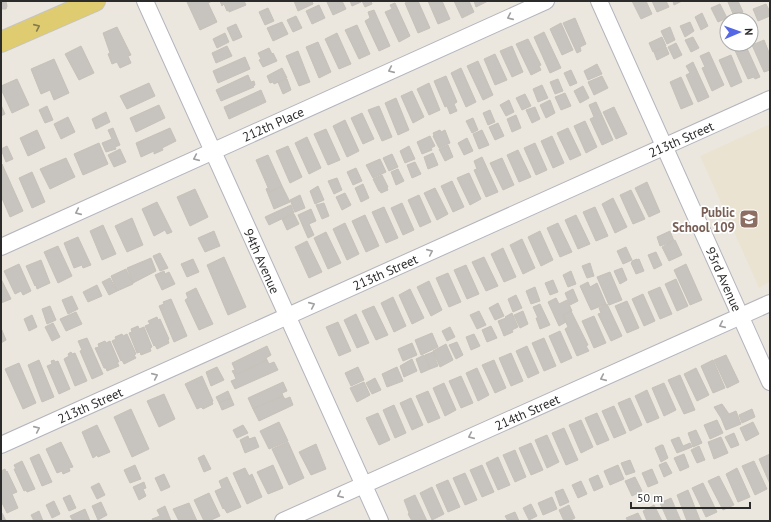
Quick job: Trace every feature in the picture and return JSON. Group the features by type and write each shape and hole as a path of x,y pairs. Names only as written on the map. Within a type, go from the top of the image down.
{"main road":[{"path":"1,42 95,1"}],"street":[{"name":"94th Avenue","path":"145,1 380,521"},
{"name":"212th Place","path":"1,247 546,1"},
{"name":"93rd Avenue","path":"599,1 770,382"},
{"name":"213th Street","path":"1,445 770,99"},
{"name":"214th Street","path":"283,521 770,303"}],"shaded area":[{"name":"Public School 109","path":"770,124 770,282 759,288 700,156"}],"building":[{"path":"1,1 6,1 6,9 1,9"},
{"path":"212,1 208,3 217,22 200,30 187,2"},
{"path":"220,1 244,1 246,5 229,12 224,4 222,6"},
{"path":"294,1 312,1 313,4 298,11"},
{"path":"342,1 346,9 333,15 327,2"},
{"path":"350,1 361,1 361,2 352,6"},
{"path":"362,1 371,1 372,4 365,7"},
{"path":"409,1 418,1 430,28 418,33 405,3"},
{"path":"428,1 442,1 450,19 438,24"},
{"path":"454,1 469,1 474,12 462,18"},
{"path":"474,1 488,1 476,7"},
{"path":"632,1 646,1 652,14 641,19"},
{"path":"652,1 666,1 669,7 657,12"},
{"path":"673,1 682,1 674,5"},
{"path":"738,1 743,12 732,12 728,2"},
{"path":"395,3 410,36 399,42 385,12 392,9 390,5"},
{"path":"720,4 724,12 719,12 719,22 718,22 711,8"},
{"path":"766,4 770,12 770,16 759,21 759,12 754,12 753,9"},
{"path":"319,5 325,18 312,24 306,11"},
{"path":"268,8 274,21 265,25 259,12"},
{"path":"374,10 390,46 379,51 365,21 370,18 368,12"},
{"path":"702,13 708,26 701,30 695,17"},
{"path":"296,16 302,28 293,32 287,20"},
{"path":"575,18 586,44 580,47 581,51 577,53 563,23"},
{"path":"282,22 288,34 273,41 267,28"},
{"path":"690,22 694,31 685,37 680,26"},
{"path":"561,23 573,50 562,55 550,29"},
{"path":"236,24 242,37 233,41 227,28"},
{"path":"357,25 370,54 359,59 345,30"},
{"path":"117,27 131,55 128,56 131,63 120,68 117,62 112,64 103,33"},
{"path":"670,27 675,40 667,44 661,31"},
{"path":"544,32 561,68 550,73 534,37"},
{"path":"225,33 229,42 217,48 213,39"},
{"path":"337,33 351,64 339,69 325,39"},
{"path":"662,37 666,46 653,52 649,43"},
{"path":"693,37 699,48 691,52 685,40"},
{"path":"528,39 541,65 539,66 541,70 531,75 516,44"},
{"path":"764,40 770,55 770,70 764,72 755,52 759,52 759,42"},
{"path":"318,42 331,72 319,78 306,47"},
{"path":"676,43 682,55 674,59 668,47"},
{"path":"81,46 94,73 79,80 65,54"},
{"path":"227,46 232,56 216,63 212,53"},
{"path":"512,46 523,72 512,77 500,51"},
{"path":"666,47 669,54 657,60 654,52"},
{"path":"269,48 277,61 263,67 259,60 261,59 258,53"},
{"path":"298,51 310,82 299,86 286,56"},
{"path":"709,52 724,85 712,91 702,68 705,67 700,56"},
{"path":"736,52 749,52 760,77 748,79"},
{"path":"495,54 507,80 495,85 484,59"},
{"path":"731,55 742,82 731,87 719,60"},
{"path":"245,57 250,69 218,83 213,71"},
{"path":"54,59 69,93 54,100 50,90 41,94 31,69"},
{"path":"478,61 493,95 483,100 467,66"},
{"path":"693,62 709,97 698,102 686,75 690,73 686,66"},
{"path":"597,64 602,74 588,80 584,71"},
{"path":"282,68 287,78 274,84 273,82 270,83 267,76"},
{"path":"461,68 476,102 466,107 451,73"},
{"path":"571,70 577,83 570,86 564,73"},
{"path":"248,75 251,82 254,81 254,87 221,101 216,90"},
{"path":"446,76 457,102 454,104 457,111 450,114 447,106 445,107 434,81"},
{"path":"602,76 608,88 594,95 588,82"},
{"path":"681,77 693,104 681,109 670,82"},
{"path":"17,79 29,105 12,113 1,86"},
{"path":"287,79 291,90 283,94 278,82"},
{"path":"558,79 563,91 555,94 550,82"},
{"path":"149,83 155,96 127,109 120,96"},
{"path":"429,83 440,110 429,115 417,89"},
{"path":"542,85 548,98 538,102 533,89"},
{"path":"583,86 589,98 580,103 574,91"},
{"path":"261,90 266,102 229,119 224,107"},
{"path":"412,91 424,117 413,123 401,96"},
{"path":"565,93 571,106 561,110 555,97"},
{"path":"525,94 531,106 522,110 516,98"},
{"path":"396,98 409,130 398,135 385,103"},
{"path":"509,100 514,112 506,116 500,105"},
{"path":"550,100 555,113 546,118 540,105"},
{"path":"596,102 613,140 602,145 590,119 594,117 589,105"},
{"path":"1,105 5,114 1,116"},
{"path":"159,105 165,118 136,132 130,118"},
{"path":"47,106 53,120 45,123 39,110"},
{"path":"379,106 392,137 382,141 368,110"},
{"path":"535,107 540,119 532,123 526,110"},
{"path":"614,107 627,134 616,139 603,112"},
{"path":"490,110 495,122 488,125 483,113"},
{"path":"106,112 110,122 96,129 92,119"},
{"path":"362,113 374,139 363,144 351,118"},
{"path":"516,115 521,128 512,132 507,119"},
{"path":"68,117 75,132 61,139 54,124"},
{"path":"473,118 478,130 472,133 466,121"},
{"path":"345,120 359,151 347,157 333,126"},
{"path":"585,121 597,147 586,153 574,126"},
{"path":"498,123 504,136 495,140 489,127"},
{"path":"113,128 120,145 115,147 116,149 106,152 102,143 112,139 108,130"},
{"path":"170,128 176,141 162,148 163,150 154,154 154,151 141,157 136,143"},
{"path":"568,128 581,155 570,160 557,133"},
{"path":"326,129 340,160 328,165 314,134"},
{"path":"37,130 45,148 28,156 20,138"},
{"path":"440,130 441,132 445,130 450,143 439,148 433,133"},
{"path":"482,130 489,145 479,149 473,134"},
{"path":"430,136 435,146 431,148 432,150 422,154 417,142"},
{"path":"552,136 564,163 553,168 541,141"},
{"path":"307,137 321,168 309,174 295,143"},
{"path":"467,138 473,151 464,155 458,143"},
{"path":"99,143 108,164 83,175 74,154"},
{"path":"535,143 547,170 536,175 524,148"},
{"path":"448,145 453,157 445,161 439,149"},
{"path":"7,146 13,159 6,162 1,149"},
{"path":"288,146 302,177 290,183 276,151"},
{"path":"409,146 415,159 405,163 400,151"},
{"path":"120,149 126,162 114,167 108,155"},
{"path":"518,150 531,177 519,182 507,155"},
{"path":"433,153 438,165 428,169 424,157"},
{"path":"392,154 398,167 389,171 383,158"},
{"path":"268,155 282,186 270,192 256,160"},
{"path":"482,157 498,192 486,197 474,170 477,169 474,161"},
{"path":"66,158 75,177 50,189 40,169"},
{"path":"502,158 514,185 503,190 490,163"},
{"path":"380,159 386,172 373,178 366,165"},
{"path":"415,162 421,174 412,178 407,165"},
{"path":"2,164 23,211 10,217 1,196"},
{"path":"356,168 362,181 353,185 347,172"},
{"path":"398,169 404,181 396,185 391,172"},
{"path":"32,172 45,202 32,208 19,178"},
{"path":"469,173 481,199 470,205 457,178"},
{"path":"382,175 388,190 381,193 373,179"},
{"path":"337,178 342,190 334,194 328,181"},
{"path":"452,181 464,207 453,212 441,186"},
{"path":"647,182 660,212 649,217 635,188"},
{"path":"363,184 369,198 361,202 355,188"},
{"path":"282,186 290,202 274,209 266,189 268,188 270,192"},
{"path":"318,186 324,200 315,204 310,191"},
{"path":"435,188 448,214 437,220 424,193"},
{"path":"195,189 208,217 190,226 177,197"},
{"path":"631,190 645,219 633,224 620,195"},
{"path":"345,193 351,205 342,210 336,197"},
{"path":"300,195 305,208 295,212 290,200"},
{"path":"419,195 431,222 420,227 408,200"},
{"path":"613,198 627,227 615,233 602,204"},
{"path":"157,202 172,232 167,234 165,230 154,236 142,209"},
{"path":"324,203 329,216 322,219 316,205"},
{"path":"402,203 414,230 403,235 391,208"},
{"path":"291,205 294,213 269,225 265,217"},
{"path":"384,207 398,238 386,243 372,212"},
{"path":"595,207 608,236 596,241 583,212"},
{"path":"311,209 316,221 309,224 314,235 308,238 298,215"},
{"path":"294,214 299,224 287,230 282,219"},
{"path":"365,215 379,246 366,252 352,221"},
{"path":"576,215 590,244 578,249 565,220"},
{"path":"132,218 143,245 127,252 115,226"},
{"path":"345,223 359,254 347,260 333,229"},
{"path":"558,223 572,252 560,257 547,228"},
{"path":"103,225 116,254 102,260 90,231"},
{"path":"214,231 220,246 205,252 198,238"},
{"path":"540,231 553,260 541,266 528,237"},
{"path":"670,231 674,241 660,246 657,237"},
{"path":"326,232 341,263 328,269 314,238"},
{"path":"78,237 91,265 83,268 82,265 74,268 64,243"},
{"path":"522,239 535,268 523,274 510,245"},
{"path":"675,240 682,255 669,261 662,247"},
{"path":"307,241 322,272 309,278 295,247"},
{"path":"58,246 72,276 58,283 44,252"},
{"path":"626,247 632,260 623,264 617,251"},
{"path":"503,248 516,277 504,282 491,254"},
{"path":"656,252 662,265 654,269 648,255"},
{"path":"160,253 168,268 160,271 153,256"},
{"path":"224,257 246,307 228,315 207,265"},
{"path":"484,257 498,286 486,291 472,262"},
{"path":"151,258 156,271 133,283 127,268"},
{"path":"193,259 199,272 187,277 181,264"},
{"path":"639,259 644,271 636,274 631,263"},
{"path":"41,260 50,283 37,289 26,266"},
{"path":"590,263 594,276 587,278 582,266"},
{"path":"19,264 31,291 23,295 21,291 15,294 4,271"},
{"path":"686,264 702,300 690,305 674,270"},
{"path":"466,265 479,294 467,299 454,270"},
{"path":"622,268 627,280 620,284 614,271"},
{"path":"126,269 133,284 117,291 111,276"},
{"path":"164,271 165,274 169,272 175,284 162,290 155,275"},
{"path":"571,271 576,284 568,287 563,275"},
{"path":"610,272 622,300 609,305 597,277"},
{"path":"448,273 461,302 449,307 436,278"},
{"path":"110,278 117,291 109,295 102,282"},
{"path":"1,279 11,299 1,303"},
{"path":"676,279 688,306 677,311 665,284"},
{"path":"553,280 558,292 550,295 545,283"},
{"path":"429,281 442,310 431,316 417,287"},
{"path":"588,282 590,287 597,283 606,304 591,310 580,286"},
{"path":"97,285 102,296 88,302 83,292"},
{"path":"535,287 540,301 531,304 526,291"},
{"path":"660,287 672,314 660,319 648,292"},
{"path":"196,288 213,324 199,330 185,300 188,298 186,293"},
{"path":"410,289 424,318 412,324 399,295"},
{"path":"573,289 578,301 570,305 565,293"},
{"path":"643,294 655,321 644,326 632,299"},
{"path":"516,295 522,308 513,312 508,299"},
{"path":"72,296 78,309 68,314 62,300"},
{"path":"393,297 406,326 394,332 381,303"},
{"path":"556,298 559,304 567,300 572,311 563,315 566,322 559,326 548,302"},
{"path":"171,299 187,336 174,342 159,306 164,304 163,302"},
{"path":"627,301 639,328 627,333 615,306"},
{"path":"498,303 504,316 495,320 489,308"},
{"path":"540,304 550,325 540,329 536,318 538,318 533,307"},
{"path":"607,304 622,336 611,341 598,314 601,313 599,308"},
{"path":"50,306 56,320 47,324 42,309"},
{"path":"374,306 388,335 376,340 362,311"},
{"path":"479,311 486,325 477,329 470,315"},
{"path":"523,311 528,324 520,328 514,315"},
{"path":"571,311 588,345 586,346 589,351 577,356 565,329 568,327 563,315"},
{"path":"76,312 82,324 66,331 60,319"},
{"path":"512,313 518,327 512,330 513,332 504,336 498,321 506,318 505,317"},
{"path":"356,314 369,343 357,348 344,320"},
{"path":"32,315 37,327 29,331 24,319"},
{"path":"594,316 606,343 594,348 582,321"},
{"path":"157,317 158,320 160,319 169,339 169,343 157,349 155,345 154,346 145,326 150,324 148,321"},
{"path":"338,322 351,351 339,356 326,327"},
{"path":"53,323 60,337 52,341 45,327"},
{"path":"138,326 139,329 144,327 152,347 150,348 151,351 141,355 140,352 137,353 129,333 132,332 131,329"},
{"path":"491,326 497,338 487,342 482,330"},
{"path":"450,327 455,337 447,341 442,331"},
{"path":"1,328 6,340 1,343"},
{"path":"560,331 572,358 561,363 549,336"},
{"path":"432,333 438,347 421,355 415,340"},
{"path":"122,334 123,336 127,334 136,354 134,355 136,358 124,364 122,360 121,361 112,341 116,339 115,337"},
{"path":"474,334 480,346 471,350 466,337"},
{"path":"87,338 103,374 92,379 80,351 82,350 78,341"},
{"path":"544,338 556,366 544,371 532,343"},
{"path":"105,341 106,343 110,341 119,362 117,362 119,366 107,371 106,368 104,368 95,348 99,347 98,344"},
{"path":"457,342 463,355 456,359 449,345"},
{"path":"412,343 417,355 403,361 398,349"},
{"path":"446,344 453,360 440,367 433,351"},
{"path":"267,346 271,355 266,358 267,360 238,374 234,374 232,371 235,370 232,363"},
{"path":"527,346 539,373 528,378 516,351"},
{"path":"71,352 72,354 75,353 87,381 75,386 64,359 69,356 68,354"},
{"path":"433,352 438,366 430,369 425,355"},
{"path":"511,353 523,381 511,386 499,358"},
{"path":"424,355 430,369 421,373 416,359"},
{"path":"726,355 739,382 727,388 714,360"},
{"path":"412,359 417,371 404,377 400,366"},
{"path":"39,360 54,397 42,402 28,365"},
{"path":"54,360 55,362 58,361 70,389 59,394 47,366 52,364 51,361"},
{"path":"267,360 269,364 274,362 278,370 235,389 231,381 236,379 234,374 238,374"},
{"path":"494,360 506,388 495,393 482,365"},
{"path":"713,360 725,388 713,393 701,366"},
{"path":"19,363 36,403 23,409 5,369"},
{"path":"217,367 224,380 211,386 206,372"},
{"path":"358,367 364,380 351,386 345,373"},
{"path":"397,367 403,381 387,387 382,374"},
{"path":"477,368 489,395 478,401 466,373"},
{"path":"696,368 709,395 697,401 684,374"},
{"path":"680,375 695,410 684,414 668,380"},
{"path":"202,376 213,404 203,409 201,407 197,409 185,384"},
{"path":"461,376 473,403 461,408 449,381"},
{"path":"375,378 381,390 372,394 366,383"},
{"path":"283,382 287,391 282,393 283,396 253,409 248,398"},
{"path":"364,382 370,395 357,402 350,388"},
{"path":"444,383 456,410 445,416 433,388"},
{"path":"664,383 676,410 664,416 652,388"},
{"path":"647,390 659,418 647,423 635,396"},
{"path":"228,391 231,398 219,403 216,397"},
{"path":"428,391 440,418 428,423 416,396"},
{"path":"164,394 175,419 159,427 147,401"},
{"path":"283,396 285,399 290,397 293,405 259,421 253,409"},
{"path":"231,398 234,405 222,410 219,403"},
{"path":"411,398 423,425 412,430 400,403"},
{"path":"630,398 642,425 630,431 618,403"},
{"path":"722,404 729,414 736,411 741,424 726,430 714,407"},
{"path":"394,405 406,433 395,438 383,410"},
{"path":"614,406 626,433 614,438 602,411"},
{"path":"131,409 149,449 132,457 114,417"},
{"path":"752,409 755,417 742,423 739,415"},
{"path":"378,413 390,440 379,445 366,418"},
{"path":"597,413 609,440 597,445 585,418"},
{"path":"581,420 593,447 581,453 569,425"},
{"path":"717,420 723,433 710,439 704,425"},
{"path":"279,422 288,441 269,449 260,431"},
{"path":"753,422 759,434 746,441 740,428"},
{"path":"97,425 110,452 98,457 97,455 93,458 82,432"},
{"path":"243,425 248,433 237,438 233,430"},
{"path":"564,428 578,460 566,465 552,433"},
{"path":"696,430 702,443 693,447 688,433"},
{"path":"734,433 739,445 731,448 725,437"},
{"path":"547,435 559,462 547,468 535,440"},
{"path":"248,436 249,439 255,437 259,447 245,453 240,440"},
{"path":"679,437 683,446 690,443 692,447 677,453 671,440"},
{"path":"721,437 728,453 714,459 708,442"},
{"path":"61,442 73,467 69,468 70,471 63,474 62,471 57,473 46,449"},
{"path":"288,442 304,478 289,485 272,449"},
{"path":"531,443 543,470 531,475 519,448"},
{"path":"316,444 326,469 311,475 299,452"},
{"path":"663,445 668,458 661,462 655,448"},
{"path":"699,446 705,460 697,463 691,450"},
{"path":"515,450 526,477 515,482 503,455"},
{"path":"39,454 52,482 42,486 30,458"},
{"path":"684,454 689,467 680,471 674,458"},
{"path":"770,454 770,484 759,459"},
{"path":"204,455 211,469 204,472 198,458"},
{"path":"498,457 510,485 498,490 486,463"},
{"path":"630,460 635,472 626,475 621,463"},
{"path":"22,461 35,489 27,492 26,490 24,491 14,469 16,469 14,465"},
{"path":"754,461 767,489 755,495 742,466"},
{"path":"666,462 672,473 664,477 659,465"},
{"path":"135,465 141,479 130,483 124,470"},
{"path":"273,465 283,488 268,494 257,472"},
{"path":"482,465 494,492 482,497 470,470"},
{"path":"618,465 624,479 610,485 604,471"},
{"path":"245,468 249,476 252,474 262,497 247,504 233,473"},
{"path":"737,468 750,497 738,502 726,474"},
{"path":"5,469 17,492 12,494 18,508 7,513 1,501 1,471"},
{"path":"652,469 658,483 648,487 642,473"},
{"path":"465,473 477,500 465,505 453,478"},
{"path":"164,474 170,487 161,491 155,478"},
{"path":"598,475 603,487 594,491 589,479"},
{"path":"719,476 734,505 723,510 708,481"},
{"path":"227,477 241,507 227,513 224,508 223,509 215,491 222,488 219,481"},
{"path":"635,477 642,491 632,496 625,481"},
{"path":"448,480 460,507 448,512 436,485"},
{"path":"581,481 587,494 578,498 572,485"},
{"path":"144,482 146,488 143,489 146,496 139,500 133,487"},
{"path":"99,483 105,495 97,499 91,487"},
{"path":"703,483 717,512 706,517 692,488"},
{"path":"432,487 444,514 432,520 420,493"},
{"path":"563,489 569,502 560,506 555,492"},
{"path":"688,490 700,520 698,521 687,521 677,495"},
{"path":"209,493 220,516 209,521 204,521 194,500"},
{"path":"70,495 76,508 69,511 63,498"},
{"path":"415,495 427,521 412,521 408,514 409,513 404,500"},
{"path":"552,497 557,509 543,515 538,503"},
{"path":"671,498 681,521 668,521 660,503"},
{"path":"54,501 60,514 52,518 46,505"},
{"path":"101,502 107,515 98,520 92,506"},
{"path":"189,503 197,521 179,521 173,509"},
{"path":"531,504 537,516 529,520 523,508"},
{"path":"569,505 575,518 569,521 564,521 559,510"},
{"path":"654,505 662,521 647,521 643,511"},
{"path":"165,506 171,521 153,521 152,519 160,516 157,510"},
{"path":"85,509 90,521 73,521 70,516"},
{"path":"39,511 43,521 34,521 31,515"},
{"path":"515,512 519,521 508,521 505,516"},
{"path":"2,513 6,521 1,521"},
{"path":"638,513 642,521 628,521 626,518"}],"place":[{"name":"Public School 109","path":"749,219"}]}
